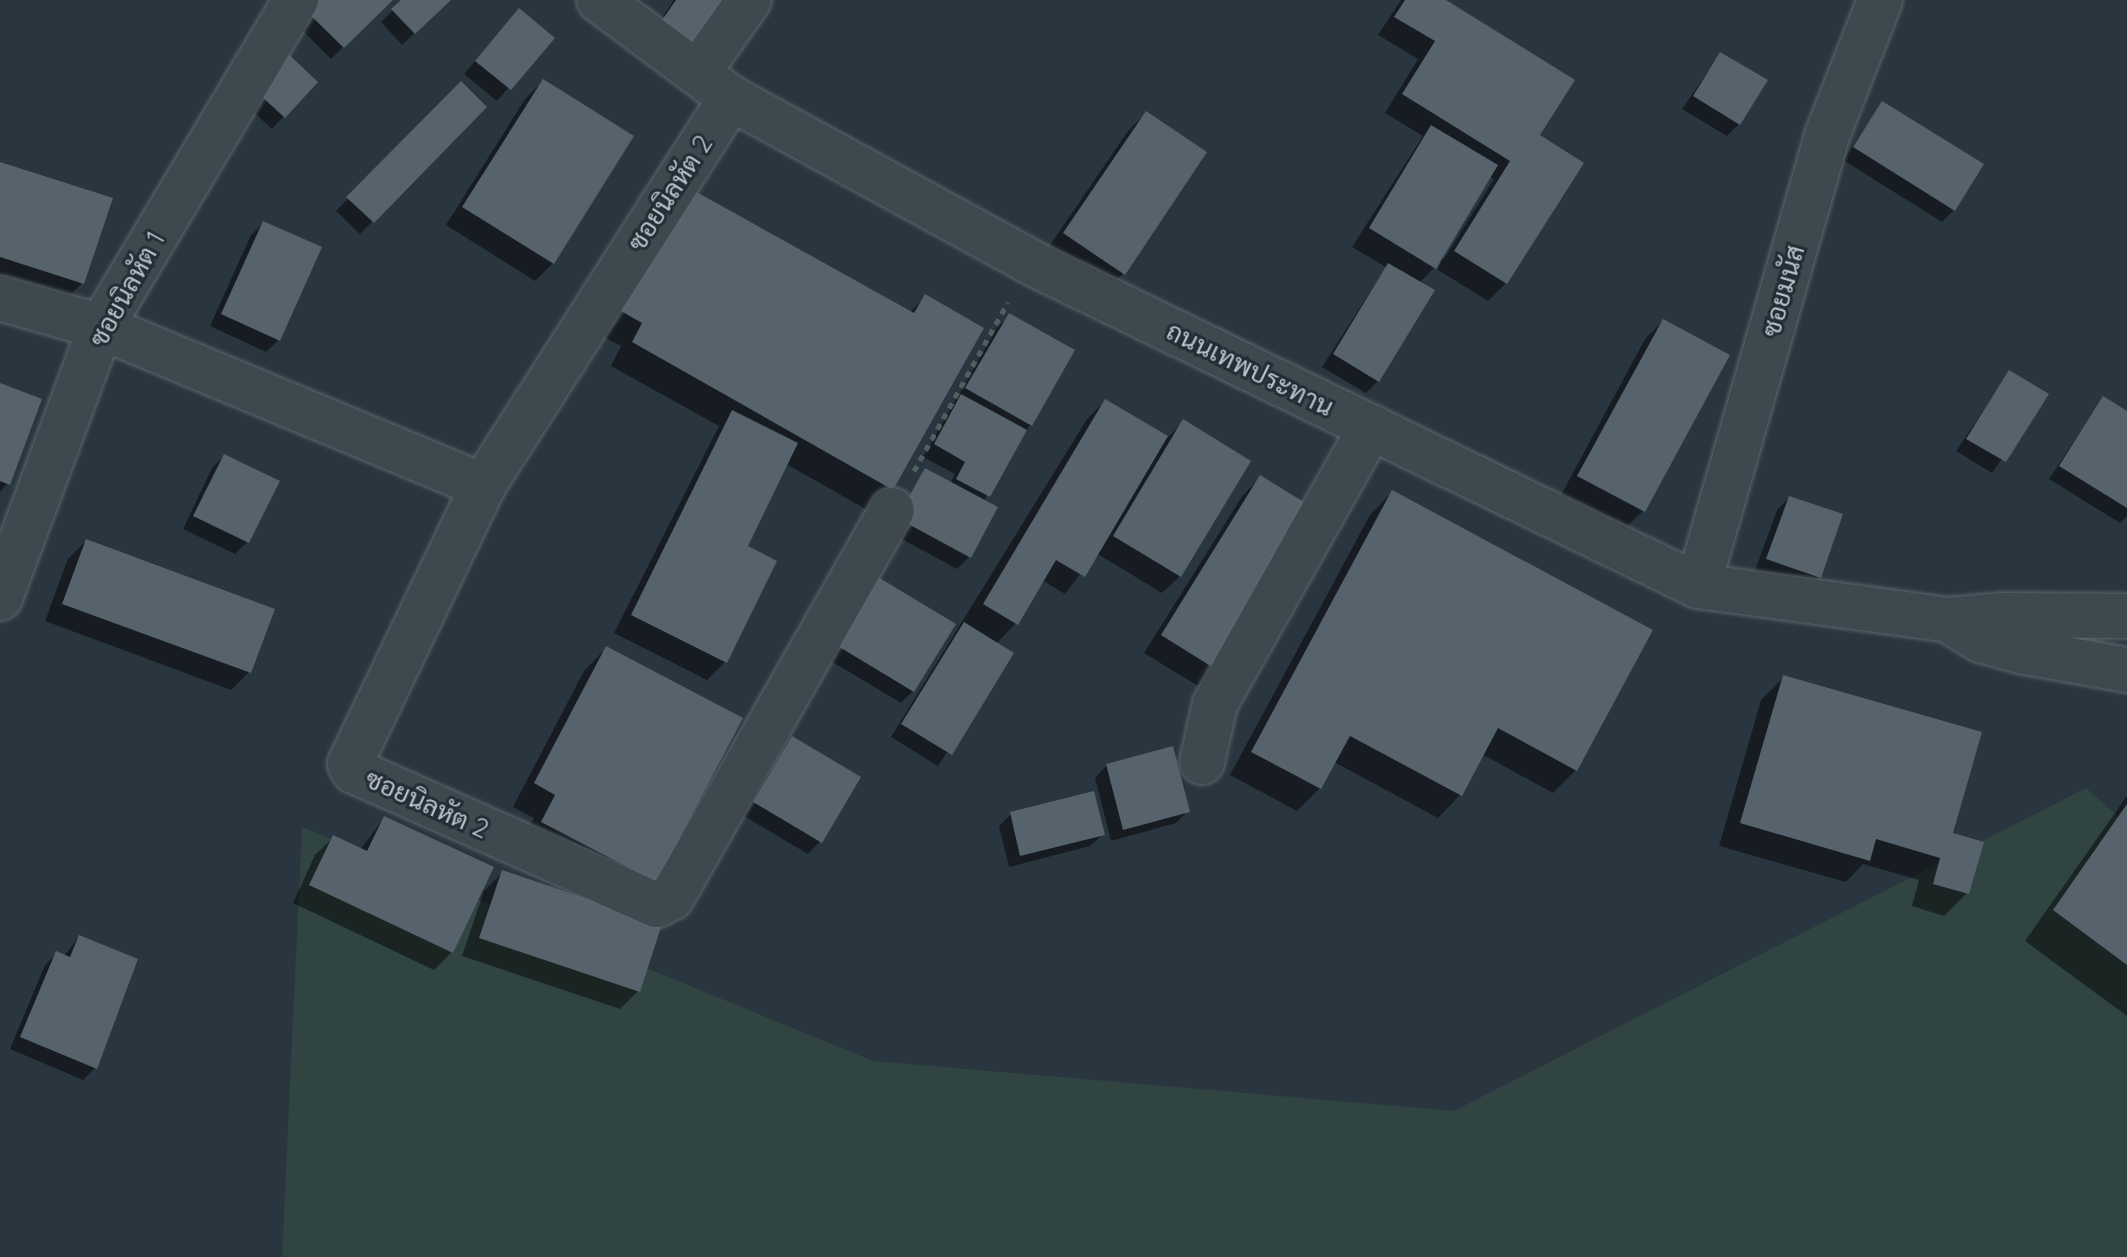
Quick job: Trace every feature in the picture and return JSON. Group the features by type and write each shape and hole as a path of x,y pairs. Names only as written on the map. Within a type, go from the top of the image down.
{"street":[{"name":"ซอยนิลหัต 1","path":"0,598 101,327 296,0"},
{"name":"ถนนเทพประทาน","path":"599,0 715,85 1030,262 1698,586 1948,620 2004,615 2127,616"},
{"name":"ซอยนิลหัต 2","path":"749,0 715,85 483,486 350,764 657,905 680,883 892,510"},
{"name":"ซอยมนัส","path":"1698,586 1828,133 1880,0"},
{"path":"0,298 101,327 483,486"},
{"path":"1202,762 1215,704 1371,427"},
{"name":"ถนนเทพประทาน","path":"1948,620 1981,640 2020,651 2127,670"}],"path":[{"path":"892,510 1030,262"}],"green space":[{"path":"2086,788 2127,824 2127,1257 282,1257 302,827 873,1061 1454,1111"}],"building":[{"path":"305,0 393,0 344,48 300,5"},
{"path":"401,0 451,0 415,34 391,9"},
{"path":"676,0 739,0 700,57 657,27"},
{"path":"1405,0 1446,0 1575,80 1540,135 1584,163 1507,284 1454,251 1510,161 1402,94 1435,41 1394,17"},
{"path":"519,8 555,38 511,90 475,61"},
{"path":"282,48 318,82 285,118 248,84"},
{"path":"1720,52 1768,80 1740,125 1693,96"},
{"path":"543,79 634,136 554,264 462,207"},
{"path":"461,81 487,107 374,223 346,197"},
{"path":"1882,101 1984,164 1955,211 1853,147"},
{"path":"1146,111 1207,152 1125,275 1063,233"},
{"path":"1431,125 1498,165 1436,269 1369,228"},
{"path":"0,162 113,198 84,284 0,257"},
{"path":"684,185 914,313 925,294 984,328 893,490 632,342 642,323 614,307"},
{"path":"263,221 322,247 280,341 221,314"},
{"path":"1388,263 1435,290 1379,382 1333,354"},
{"path":"1009,313 1075,350 1032,426 965,388"},
{"path":"1663,319 1730,355 1645,512 1577,476"},
{"path":"2009,370 2049,394 2006,462 1966,439"},
{"path":"0,383 42,399 10,485 0,481"},
{"path":"961,394 1027,430 990,497 956,479 965,462 934,444"},
{"path":"2103,396 2127,411 2127,508 2059,466"},
{"path":"1105,399 1168,436 1085,577 1056,560 1018,625 983,604"},
{"path":"732,410 798,443 748,546 777,561 727,663 631,615"},
{"path":"1183,419 1251,461 1181,577 1113,536"},
{"path":"224,454 280,481 249,543 193,516"},
{"path":"925,468 998,507 971,558 897,518"},
{"path":"1260,475 1317,510 1217,670 1161,635"},
{"path":"1392,490 1653,630 1577,771 1498,728 1462,796 1350,736 1321,789 1251,752"},
{"path":"1789,496 1843,514 1821,578 1766,559"},
{"path":"86,539 275,609 251,673 62,604"},
{"path":"873,574 956,624 914,692 831,642"},
{"path":"964,622 1014,653 952,755 901,724"},
{"path":"606,646 743,718 679,839 685,842 662,885 541,822 555,795 534,783"},
{"path":"1783,675 1982,732 1953,833 1984,842 1969,894 1933,884 1940,858 1876,839 1870,861 1740,823"},
{"path":"792,736 861,777 822,843 753,802"},
{"path":"1173,746 1190,812 1123,830 1106,764"},
{"path":"1094,791 1105,835 1020,856 1010,812"},
{"path":"2127,804 2127,965 2053,910"},
{"path":"384,816 494,867 453,953 309,885 333,835 367,851"},
{"path":"502,870 662,924 640,992 479,938"},
{"path":"79,935 138,959 97,1069 20,1037 56,951 70,957"}]}
